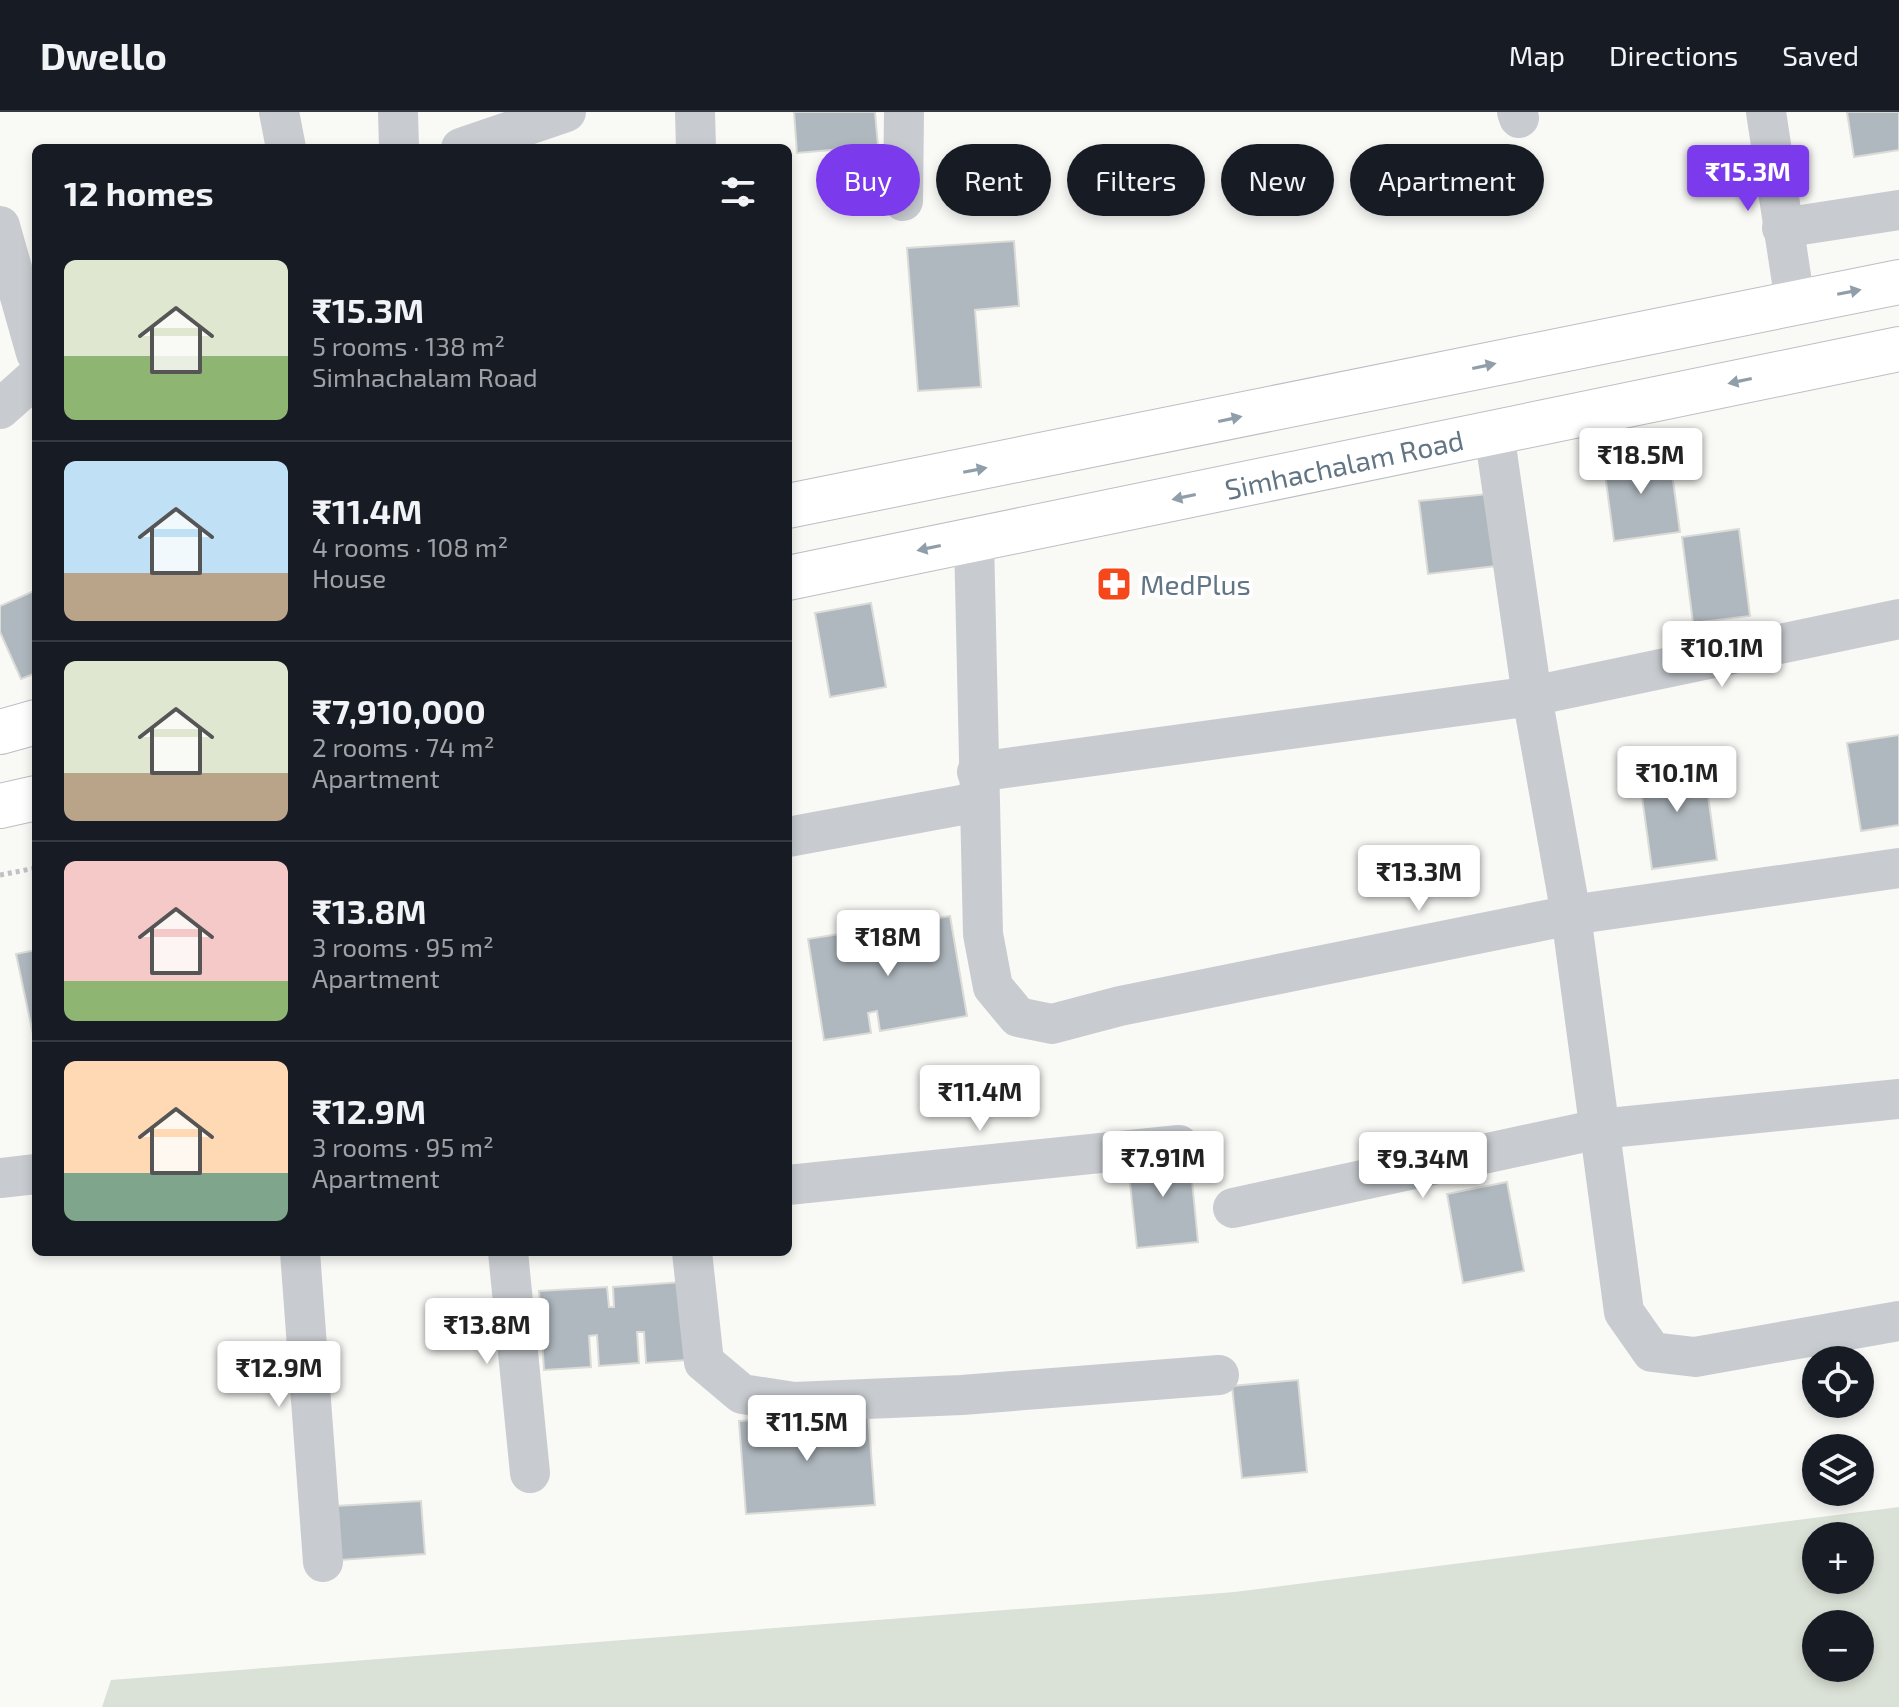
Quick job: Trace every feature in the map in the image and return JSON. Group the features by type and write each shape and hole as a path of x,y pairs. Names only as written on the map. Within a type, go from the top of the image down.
{"main road":[{"path":"792,505 1143,437 1899,282"},
{"path":"1795,302 1805,367"},
{"name":"Simhachalam Road","path":"792,577 1899,349"},
{"path":"0,732 32,723"},
{"path":"0,806 32,799"}],"street":[{"path":"279,112 285,144"},
{"path":"398,112 399,144"},
{"path":"473,144 566,112"},
{"path":"695,112 696,144"},
{"path":"904,112 904,144"},
{"path":"1766,112 1795,302"},
{"path":"1782,228 1899,210"},
{"path":"0,226 32,339"},
{"path":"0,409 32,381"},
{"path":"1494,432 1532,696 1571,915 1624,1312 1652,1352 1695,1357 1899,1321"},
{"path":"974,539 983,934 993,987 1018,1017 1052,1024 1120,1006 1571,915 1899,868"},
{"path":"792,836 978,787 1532,696 1899,619"},
{"path":"1233,1208 1599,1129 1899,1099"},
{"path":"792,1185 1179,1145"},
{"path":"0,1178 32,1174"},
{"path":"300,1256 323,1562"},
{"path":"508,1256 530,1473"},
{"path":"692,1256 704,1362 742,1394 794,1402 947,1396 1219,1375"}],"path":[{"path":"0,875 32,869"}],"shaded area":[{"path":"1899,1507 1899,1707 102,1707 111,1680 1235,1592"}],"building":[{"path":"794,112 875,112 878,144 816,144 816,151 797,153"},
{"path":"1847,112 1899,112 1899,150 1854,157"},
{"path":"1014,241 1019,306 975,310 981,387 918,391 907,248"},
{"path":"1669,451 1680,532 1614,541 1603,459"},
{"path":"1488,494 1496,566 1428,574 1419,501"},
{"path":"1739,529 1750,616 1693,623 1682,537"},
{"path":"32,592 32,675 21,679 0,632 0,606"},
{"path":"871,603 886,687 830,697 815,613"},
{"path":"1899,735 1899,825 1861,831 1847,743"},
{"path":"1703,760 1717,860 1652,869 1638,768"},
{"path":"950,916 967,1016 880,1031 877,1011 868,1013 871,1033 824,1040 808,939 852,932 856,961 866,959 861,931"},
{"path":"32,951 32,1029 16,954"},
{"path":"1189,1150 1198,1242 1137,1248 1127,1156"},
{"path":"1507,1182 1524,1271 1463,1283 1447,1194"},
{"path":"682,1282 687,1360 646,1363 644,1332 637,1332 639,1363 599,1366 597,1335 589,1336 591,1367 544,1370 539,1291 607,1287 609,1307 614,1307 613,1287"},
{"path":"1298,1380 1307,1472 1242,1478 1232,1386"},
{"path":"868,1412 875,1505 746,1514 739,1421"},
{"path":"421,1501 425,1554 340,1560 336,1506"}],"place":[{"name":"MedPlus","path":"1114,584"}]}
